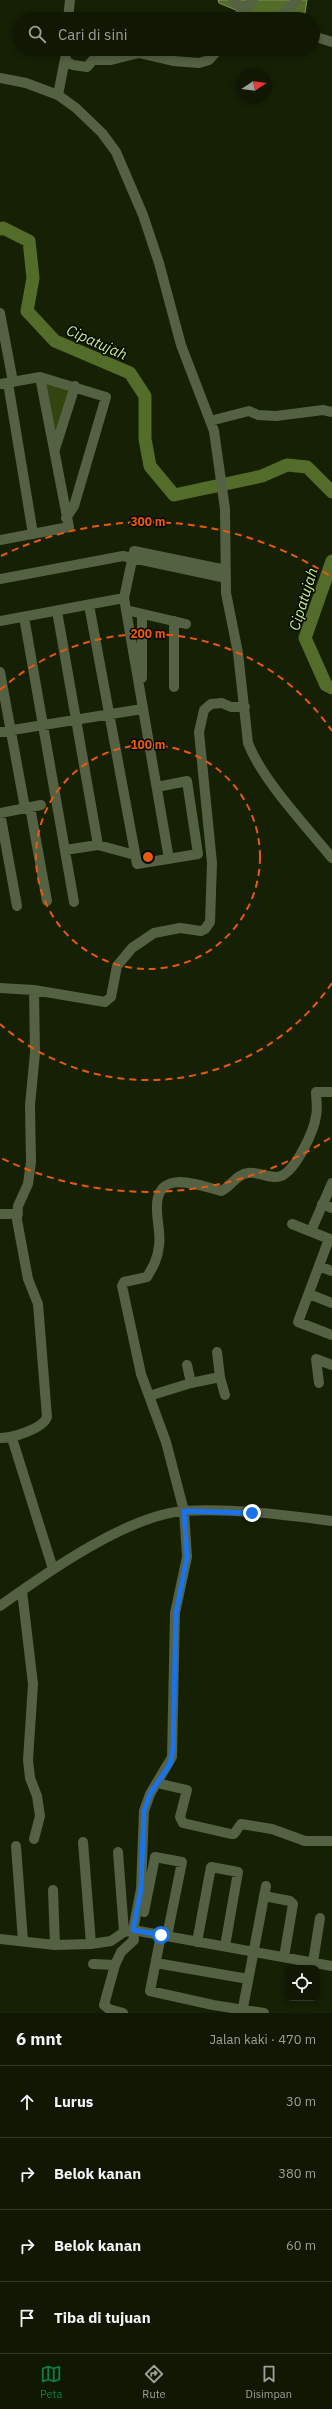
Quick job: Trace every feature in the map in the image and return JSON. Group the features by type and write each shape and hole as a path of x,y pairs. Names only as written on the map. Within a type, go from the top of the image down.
{"street":[{"path":"69,12 70,0"},
{"path":"233,0 245,6"},
{"path":"285,12 297,0"},
{"path":"320,38 332,42"},
{"path":"58,95 66,56"},
{"path":"66,61 74,65 87,67 93,60 111,60 128,56"},
{"path":"155,56 195,64 210,60 213,56"},
{"path":"0,78 26,83 58,95 76,108 102,133 116,152 143,215 159,263 181,345 210,421 225,509 228,609 235,631 248,743 253,756 296,815 332,858"},
{"path":"0,313 7,383 33,534"},
{"path":"0,539 33,534 67,522 74,506 106,397 75,386 40,377 7,383"},
{"path":"40,377 67,522"},
{"path":"54,451 75,386"},
{"path":"210,421 249,411 258,415 276,416 323,410 332,412"},
{"path":"0,579 122,556 226,574"},
{"path":"132,558 124,598 169,859"},
{"path":"0,622 124,598"},
{"path":"89,605 137,864 198,854 187,781 157,786"},
{"path":"126,610 186,624"},
{"path":"57,611 98,845"},
{"path":"142,614 142,709"},
{"path":"24,617 74,902"},
{"path":"174,622 174,687"},
{"path":"0,672 47,901"},
{"path":"0,988 34,990 105,1002 111,997 117,966 132,948 154,933 180,928 201,930 207,927 211,917 212,863 199,732 204,710 210,704 222,703 231,707 245,707"},
{"path":"0,732 76,721 142,709"},
{"path":"17,906 0,813 41,805"},
{"path":"65,850 98,845 135,855"},
{"path":"0,1438 12,1438 42,1424 47,1417 38,1304 28,1279 18,1214 18,1206 28,1184 31,1162 30,1105 35,1053 34,990"},
{"path":"132,1931 141,1889 144,1811 146,1803 157,1783 170,1764 173,1749 176,1613 187,1557 184,1511 166,1442 141,1374 122,1286 124,1282 146,1277 155,1265 160,1244 156,1208 160,1190 164,1184 173,1181 221,1191 238,1177 248,1172 273,1177 282,1175 290,1170 304,1149 312,1130 316,1116 316,1092 332,1092"},
{"path":"311,1231 332,1183"},
{"path":"322,1204 332,1208"},
{"path":"0,1214 18,1214"},
{"path":"292,1224 331,1239 298,1322 332,1335"},
{"path":"319,1266 332,1271"},
{"path":"309,1294 332,1303"},
{"path":"217,1352 224,1395"},
{"path":"319,1383 316,1359 332,1365"},
{"path":"187,1365 191,1383"},
{"path":"149,1396 191,1383 220,1377"},
{"path":"12,1438 52,1569"},
{"path":"0,1606 52,1569 137,1524 184,1511 229,1511 332,1519"},
{"path":"22,1591 33,1684 28,1760 30,1778 37,1796 40,1816 34,1839"},
{"path":"157,1783 187,1790 180,1817 183,1823 231,1834 234,1834 241,1824 272,1829 305,1841 332,1841"},
{"path":"83,1842 91,1944"},
{"path":"16,1846 23,1941"},
{"path":"118,1852 134,1940 118,1956 104,2004 108,2009 123,2013"},
{"path":"132,1931 155,1857 182,1862 150,1991 213,2009 264,2013"},
{"path":"197,1942 210,1867 238,1872 225,1946"},
{"path":"53,1890 55,1945"},
{"path":"242,2011 265,1891 290,1901 293,1904 284,1957"},
{"path":"313,1962 320,1918"},
{"path":"0,1939 55,1945 91,1944 111,1941 132,1931 225,1946 332,1966"},
{"path":"156,1963 248,1979"},
{"path":"94,1964 115,1965"}],"shaded area":[{"path":"218,0 307,0 305,12 241,12 219,3"},
{"path":"42,379 72,387 54,445"}],"waterway":[{"name":"Cipatujah","path":"0,229 3,228 29,241 33,278 27,311 55,341 130,373 145,396 145,439 150,466 174,495 262,476 287,465 307,467 332,492"},
{"name":"Cipatujah","path":"332,561 305,638 326,685 332,688"}],"route":[{"path":"161,1935 133,1930 138,1912 141,1889 144,1811 150,1794 170,1764 173,1749 176,1613 187,1557 184,1511 229,1511 252,1513"}]}
